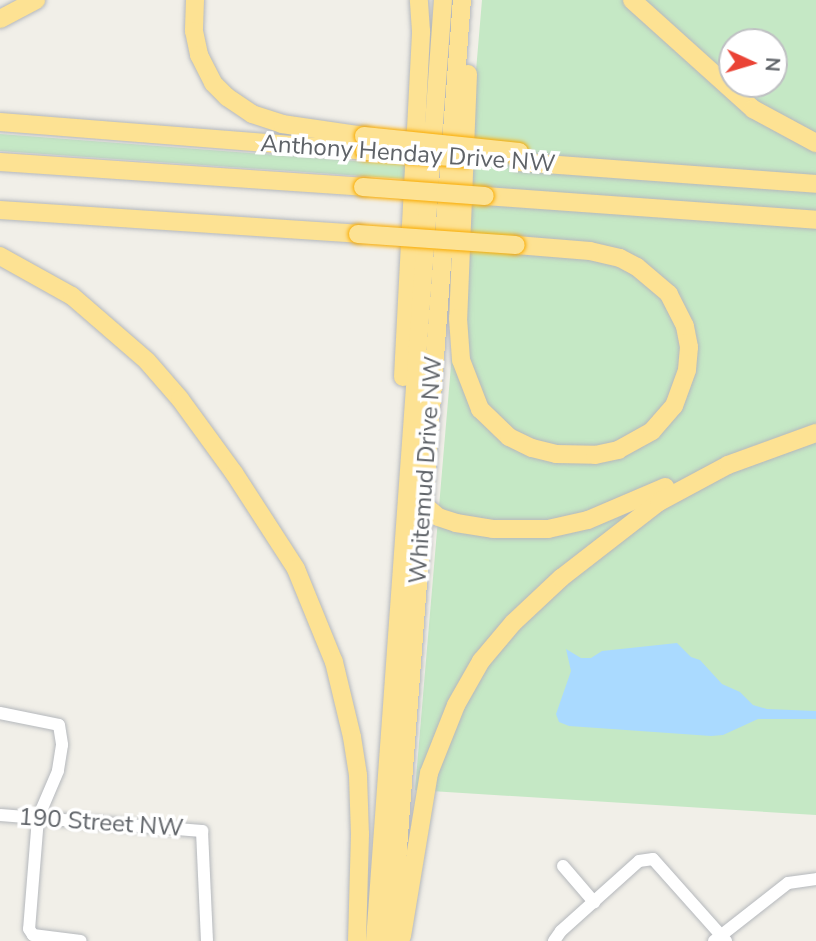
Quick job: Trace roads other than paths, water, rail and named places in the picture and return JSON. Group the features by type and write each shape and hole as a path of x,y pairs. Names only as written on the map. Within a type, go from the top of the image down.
{"highway":[{"path":"0,19 36,0"},
{"path":"195,0 194,31 199,55 213,83 227,97 252,114 282,124 364,143"},
{"path":"395,657 393,568 421,32 419,0"},
{"name":"Whitemud Drive NW","path":"375,941 443,0"},
{"name":"Whitemud Drive NW","path":"391,941 462,0"},
{"path":"0,210 358,234 516,245 590,251 620,258 656,280 669,294 685,326 689,347 687,370 674,406 652,431 618,450 595,456 556,454 532,448 509,437 492,423 480,409 468,382 461,360 458,318 471,0"},
{"path":"632,0 753,109 816,143"},
{"name":"Anthony Henday Drive NW","path":"0,122 364,143 519,157 562,165 816,184"},
{"name":"Anthony Henday Drive NW","path":"0,162 816,220"},
{"path":"721,213 744,223 816,232"},
{"path":"0,256 72,296 147,361 180,399 234,473 296,569 334,662 352,737 360,834 356,941"},
{"path":"407,486 423,505 438,517 456,523 493,529 548,529 588,520 628,505 725,458 767,444 816,433"},
{"path":"401,941 429,773 456,705 481,662 513,623 561,578 659,502 729,465 816,433"}],"street":[{"path":"0,713 59,725 62,745 58,771 38,818 29,929 33,935 81,941"},
{"name":"190 Street NW","path":"0,815 202,831 207,941"},
{"path":"554,941 639,861 653,859 721,939 789,883 816,879"},
{"path":"563,866 594,902"}],"water":[{"path":"677,643 691,657 700,660 722,684 740,692 753,705 767,709 816,711 816,719 758,719 723,735 711,736 569,726 559,722 556,714 571,671 566,649 581,658 591,658 602,651"}]}
